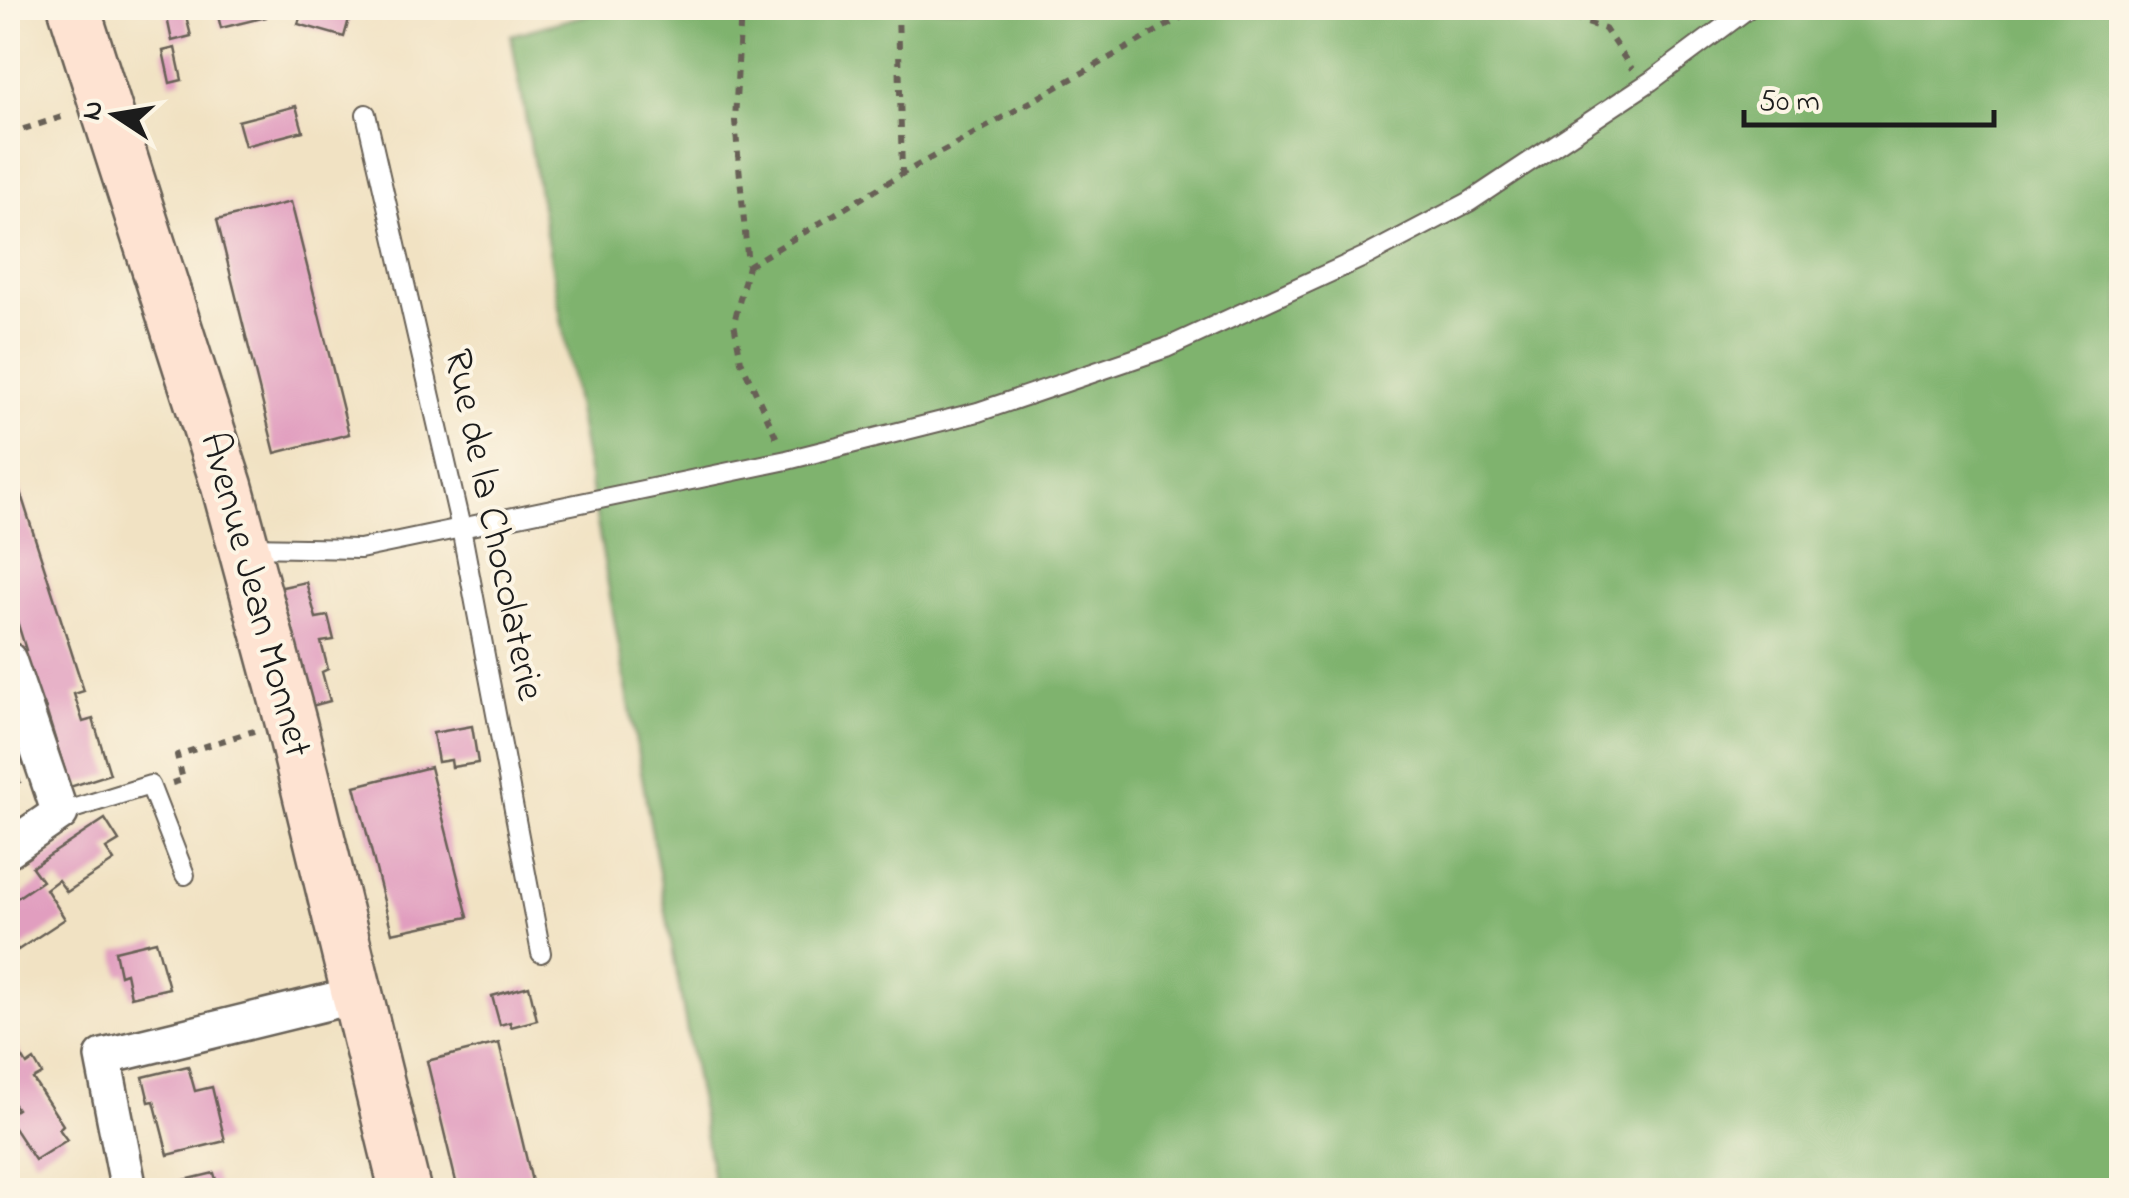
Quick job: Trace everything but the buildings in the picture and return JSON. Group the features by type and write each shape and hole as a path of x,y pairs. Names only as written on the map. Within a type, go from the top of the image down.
{"main road":[{"name":"Avenue Jean Monnet","path":"74,8 221,467 290,723 405,1190"}],"street":[{"path":"8,660 60,814 8,848"},
{"path":"129,1190 103,1058 356,995"}],"lane":[{"path":"243,548 360,549 787,460 978,412 1166,348 1368,256 1469,202 1644,86 1749,8"},
{"name":"Rue de la Chocolaterie","path":"366,114 461,528 541,953"},
{"path":"60,814 150,785 184,875"}],"path":[{"path":"741,8 735,121 748,266 734,322 741,361 787,460"},
{"path":"898,8 902,174"},
{"path":"748,266 902,174 1198,8"},
{"path":"1434,8 1486,16 1494,8"},
{"path":"1542,8 1604,29 1644,86"},
{"path":"8,134 72,114"},
{"path":"152,790 183,780 176,756 254,731"}],"green space":[{"path":"611,8 2121,8 2121,1190 715,1190 511,35"}]}
